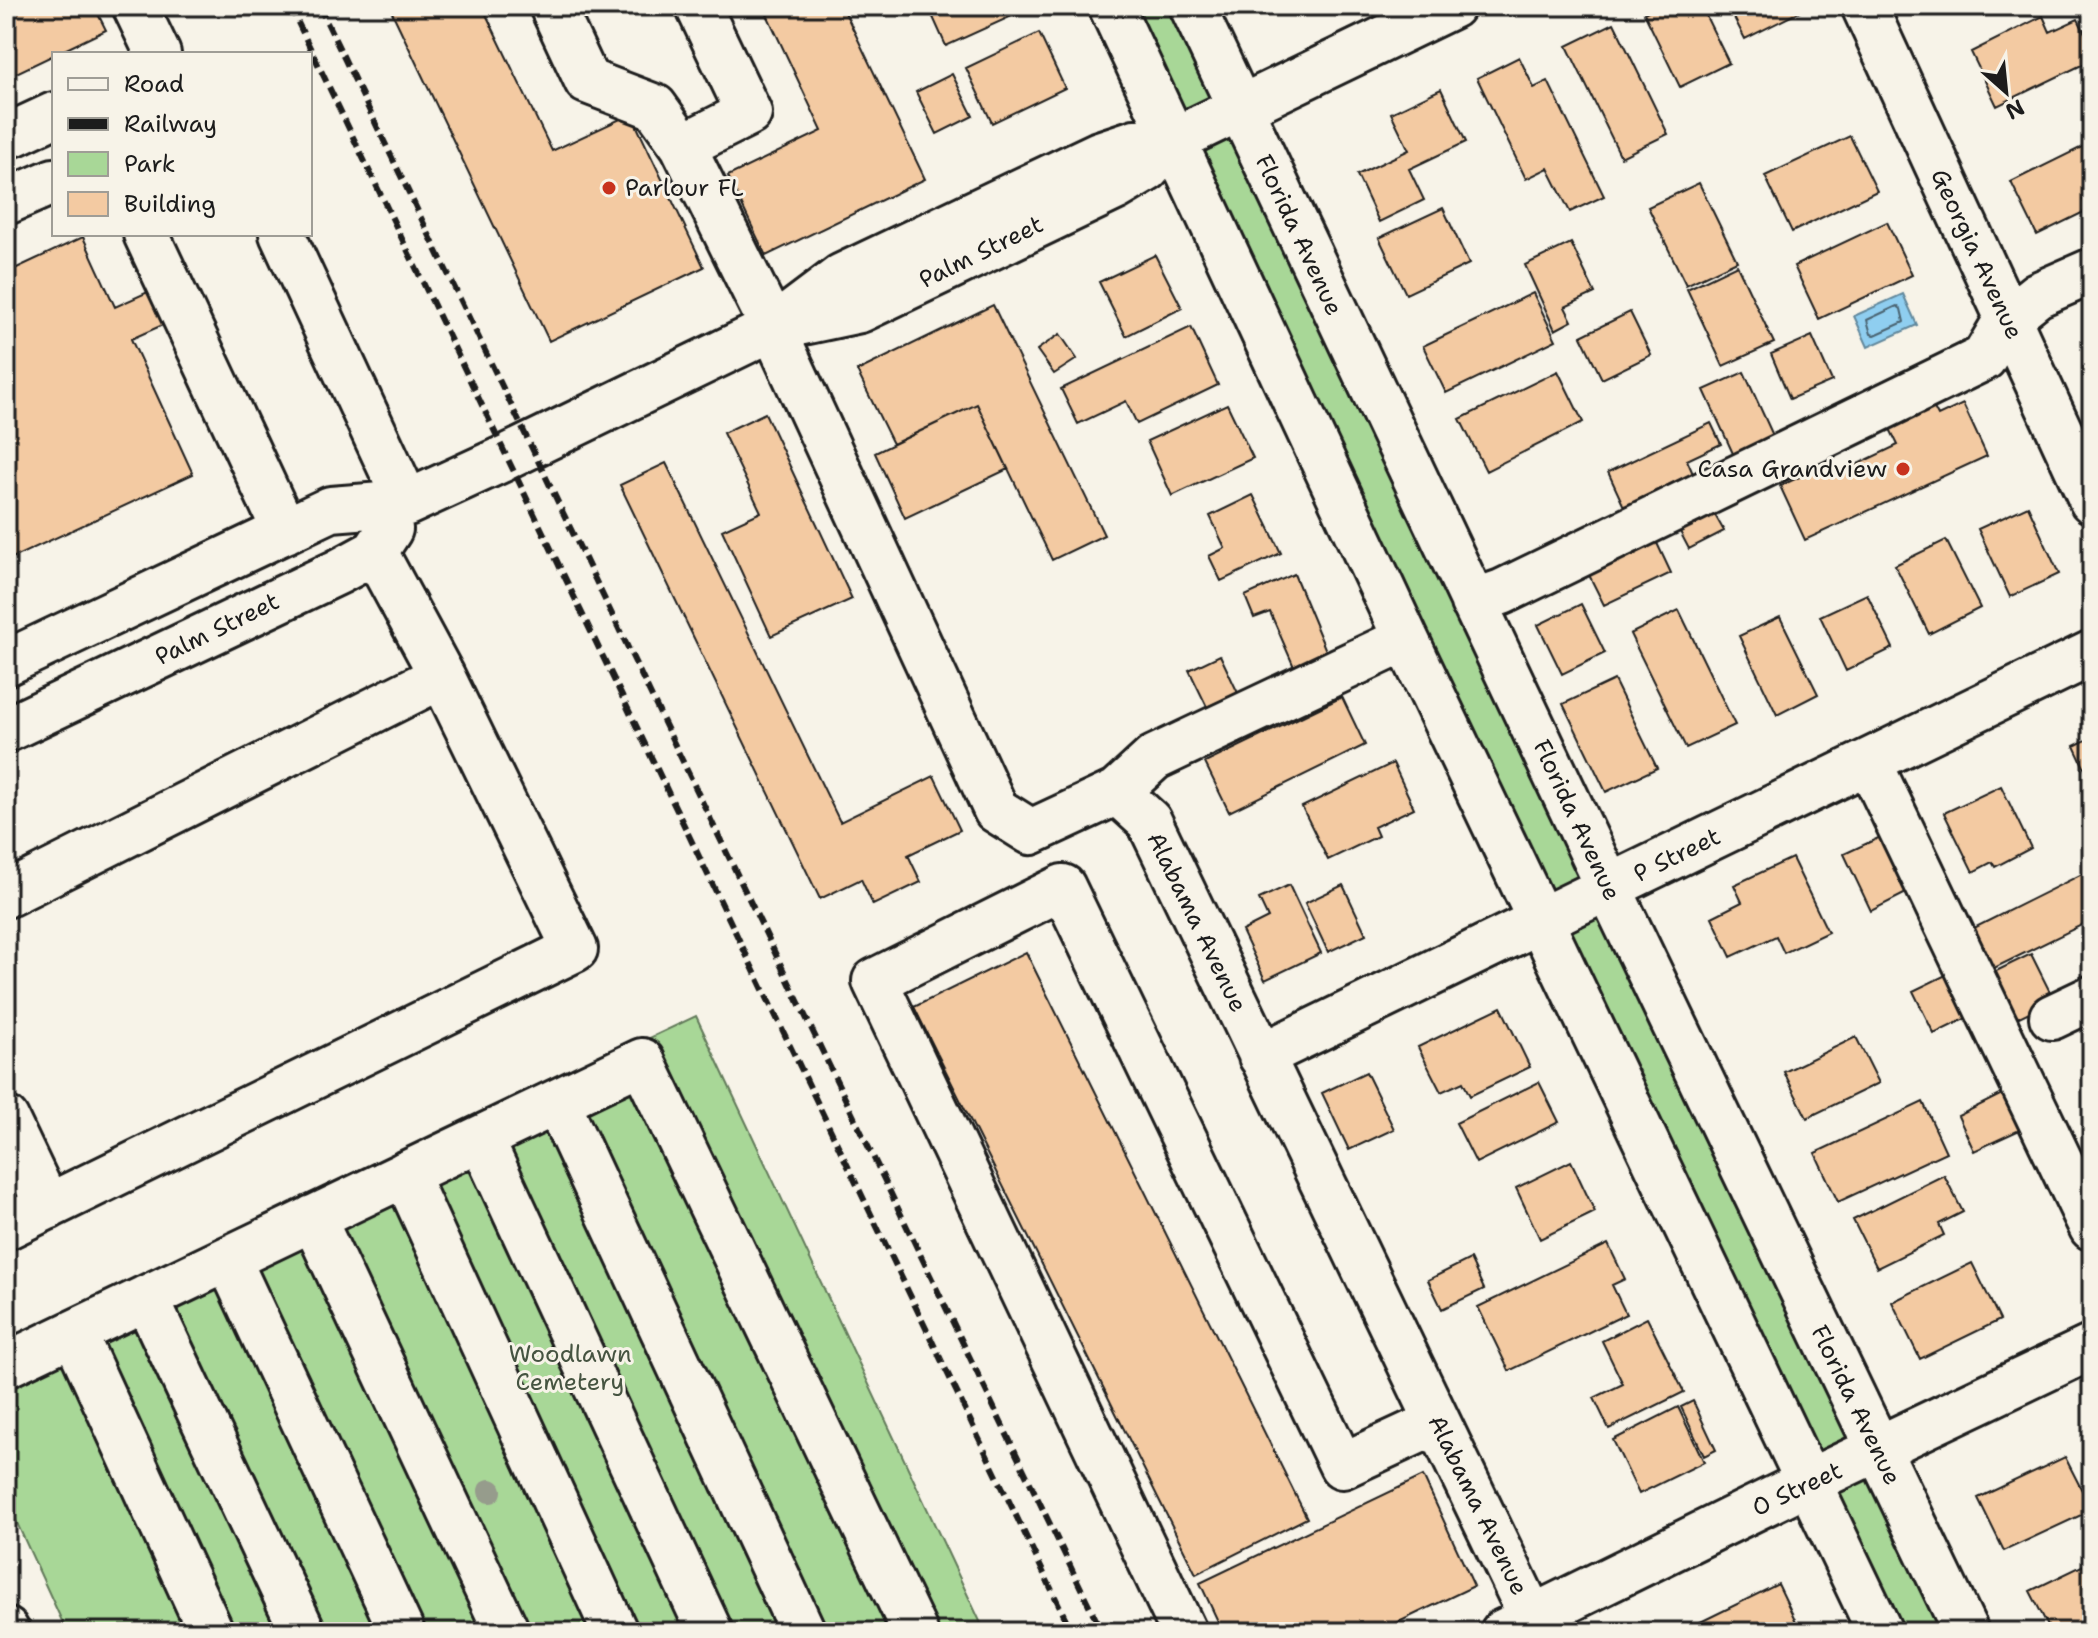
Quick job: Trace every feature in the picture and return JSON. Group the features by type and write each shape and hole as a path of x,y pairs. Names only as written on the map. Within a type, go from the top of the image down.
{"street":[{"path":"135,6 157,52"},
{"path":"552,6 587,81 655,107 683,146 773,328 996,810 1031,832 1117,792 1154,758 1406,639"},
{"path":"683,146 749,113 698,6"},
{"path":"1111,6 1406,639 1880,1632"},
{"name":"Florida Avenue","path":"1192,6 1609,888 1966,1632"},
{"name":"Palm Street","path":"6,663 331,509 407,503 773,328 842,276 1056,174 1135,142 1172,141 1452,6"},
{"name":"Georgia Avenue","path":"1864,6 2092,501"},
{"path":"13,134 52,116"},
{"path":"6,202 52,182"},
{"path":"147,236 285,531"},
{"path":"6,1227 29,1191 575,949 442,676 375,552 407,503 283,236"},
{"path":"1473,602 1502,592 1984,358 2007,319 2037,295 2092,271"},
{"name":"Palm Street","path":"6,730 375,552"},
{"name":"P Street","path":"1261,1056 2092,653"},
{"path":"6,895 442,676"},
{"path":"1869,762 2092,1228"},
{"name":"Alabama Avenue","path":"1117,792 1149,821 1437,1422 1538,1622"},
{"path":"1184,1632 875,981 1063,887 1342,1466 1437,1422"},
{"path":"2052,1017 2092,998"},
{"path":"6,1365 642,1061 915,1632"},
{"path":"557,1102 803,1632"},
{"path":"6,1119 29,1191"},
{"path":"481,1139 710,1632"},
{"path":"405,1174 615,1632"},
{"path":"313,1218 507,1632"},
{"path":"228,1259 402,1632"},
{"path":"146,1298 303,1632"},
{"path":"74,1333 211,1632"},
{"name":"O Street","path":"1538,1622 1810,1481 2092,1347"}],"green space":[{"path":"1128,6 1177,6 1949,1632 1901,1632"},
{"name":"Woodlawn Cemetery","path":"696,1016 985,1632 67,1632 6,1499 6,1342"}],"water":[{"path":"1903,294 1917,325 1868,347 1854,316"}],"building":[{"path":"6,6 94,6 106,30 60,52 52,52 52,56 6,78"},
{"path":"389,6 482,6 552,151 631,114 704,267 549,341"},
{"path":"763,6 842,6 925,179 766,256 728,176 822,131"},
{"path":"928,6 1034,6 946,46"},
{"path":"1658,6 1701,6 1729,63 1680,87 1644,13"},
{"path":"1728,6 1798,6 1801,11 1745,39"},
{"path":"2043,16 2050,32 2078,19 2092,47 2092,60 1997,106 1971,52"},
{"path":"1614,23 1668,134 1621,157 1567,46"},
{"path":"1039,33 1065,88 992,123 966,68"},
{"path":"1519,57 1534,88 1548,81 1604,196 1570,212 1548,168 1526,179 1477,78"},
{"path":"952,74 973,116 937,134 916,92"},
{"path":"1441,89 1466,142 1409,169 1424,200 1379,222 1357,175 1409,150 1391,113"},
{"path":"1850,136 1877,191 1792,232 1765,176"},
{"path":"2092,142 2092,196 2083,200 2088,210 2037,235 2011,182"},
{"path":"1699,183 1737,261 1686,285 1648,207"},
{"path":"1443,208 1469,264 1406,294 1379,238"},
{"path":"1887,222 1912,275 1819,319 1794,266"},
{"path":"83,237 115,307 150,291 165,324 131,339 193,474 6,561 6,273"},
{"path":"1571,243 1595,293 1565,307 1572,321 1555,330 1525,265"},
{"path":"1155,255 1182,308 1126,336 1099,282"},
{"path":"1737,265 1774,343 1723,366 1687,289"},
{"path":"1533,293 1556,340 1446,393 1423,346"},
{"path":"993,305 1104,535 1052,560 977,404 893,444 857,371"},
{"path":"1630,312 1651,355 1602,379 1581,336"},
{"path":"1191,327 1218,385 1137,424 1126,401 1078,424 1061,389"},
{"path":"1060,334 1077,359 1054,374 1037,350"},
{"path":"1812,336 1832,381 1790,399 1771,354"},
{"path":"1558,371 1583,422 1486,471 1460,419"},
{"path":"1744,372 1775,440 1735,458 1704,390"},
{"path":"977,404 1008,469 905,518 875,453"},
{"path":"1227,404 1253,458 1172,496 1147,441"},
{"name":"Casa Grandview","path":"1963,404 1987,456 1805,540 1780,486 1829,463 1835,475 1898,445 1889,427 1933,406 1938,416"},
{"path":"765,413 852,599 771,636 722,530 761,512 723,433"},
{"path":"1711,423 1721,444 1687,460 1694,476 1625,509 1608,472"},
{"path":"666,463 840,822 934,776 960,830 908,855 921,882 873,905 861,879 820,899 620,485"},
{"path":"1253,495 1281,553 1221,581 1209,556 1225,548 1210,516"},
{"path":"2028,506 2059,574 2010,597 1978,529"},
{"path":"1711,508 1724,531 1689,549 1677,526"},
{"path":"1946,540 1980,608 1929,634 1895,565"},
{"path":"1656,541 1671,573 1604,605 1588,573"},
{"path":"1294,574 1327,653 1294,667 1270,612 1254,618 1245,596"},
{"path":"1867,594 1893,648 1846,671 1820,616"},
{"path":"1581,604 1605,653 1562,674 1538,625"},
{"path":"1679,610 1735,725 1686,748 1630,634"},
{"path":"1780,617 1818,694 1777,715 1739,636"},
{"path":"1220,655 1238,693 1207,707 1189,670"},
{"path":"1614,680 1657,768 1606,792 1563,704"},
{"path":"1342,697 1365,745 1229,812 1205,763"},
{"path":"2092,737 2092,784 2074,746"},
{"path":"1393,763 1414,808 1374,827 1378,836 1328,860 1302,807"},
{"path":"2001,786 2031,848 1995,867 1992,862 1973,872 1944,813"},
{"path":"1889,833 1916,888 1871,911 1844,854"},
{"path":"1792,858 1828,932 1784,953 1776,936 1731,957 1712,917 1742,902 1734,885"},
{"path":"2084,873 2092,890 2092,920 1986,972 1966,932"},
{"path":"1289,885 1321,953 1265,980 1242,931 1268,918 1259,899"},
{"path":"1343,885 1366,934 1328,952 1305,903"},
{"path":"1026,952 1307,1518 1196,1574 914,1007"},
{"path":"2031,954 2054,1000 2013,1020 1990,974"},
{"path":"1954,971 1975,1014 1934,1034 1913,991"},
{"path":"1501,1007 1530,1067 1470,1096 1463,1082 1441,1092 1418,1047"},
{"path":"1856,1037 1879,1083 1807,1118 1784,1072"},
{"path":"1366,1072 1394,1129 1349,1150 1322,1093"},
{"path":"1539,1082 1559,1122 1476,1163 1456,1123"},
{"path":"2006,1092 2024,1128 1974,1151 1958,1116"},
{"path":"1923,1102 1946,1152 1838,1202 1815,1153"},
{"path":"1571,1161 1595,1212 1540,1239 1516,1188"},
{"path":"1944,1175 1963,1212 1939,1224 1944,1235 1877,1268 1853,1220"},
{"path":"1608,1244 1625,1279 1612,1285 1626,1314 1509,1371 1478,1307"},
{"path":"1470,1259 1484,1289 1442,1309 1428,1280"},
{"path":"1972,1263 2000,1320 1920,1359 1892,1302"},
{"path":"1647,1318 1684,1392 1609,1429 1594,1398 1623,1384 1602,1341"},
{"path":"1693,1401 1716,1450 1704,1456 1681,1407"},
{"path":"1678,1407 1704,1462 1639,1494 1613,1440"},
{"path":"2065,1457 2092,1510 2004,1551 1978,1498"},
{"path":"1423,1476 1474,1586 1378,1632 1223,1632 1200,1583"},
{"path":"2092,1561 2092,1622 2071,1632 2051,1632 2030,1591"},
{"path":"1778,1584 1801,1632 1680,1632"}],"railway":[{"path":"290,6 1072,1632"},
{"path":"319,6 1102,1632"}],"place":[{"name":"Parlour FL","path":"609,188"},
{"name":"Casa Grandview","path":"1903,469"}]}
